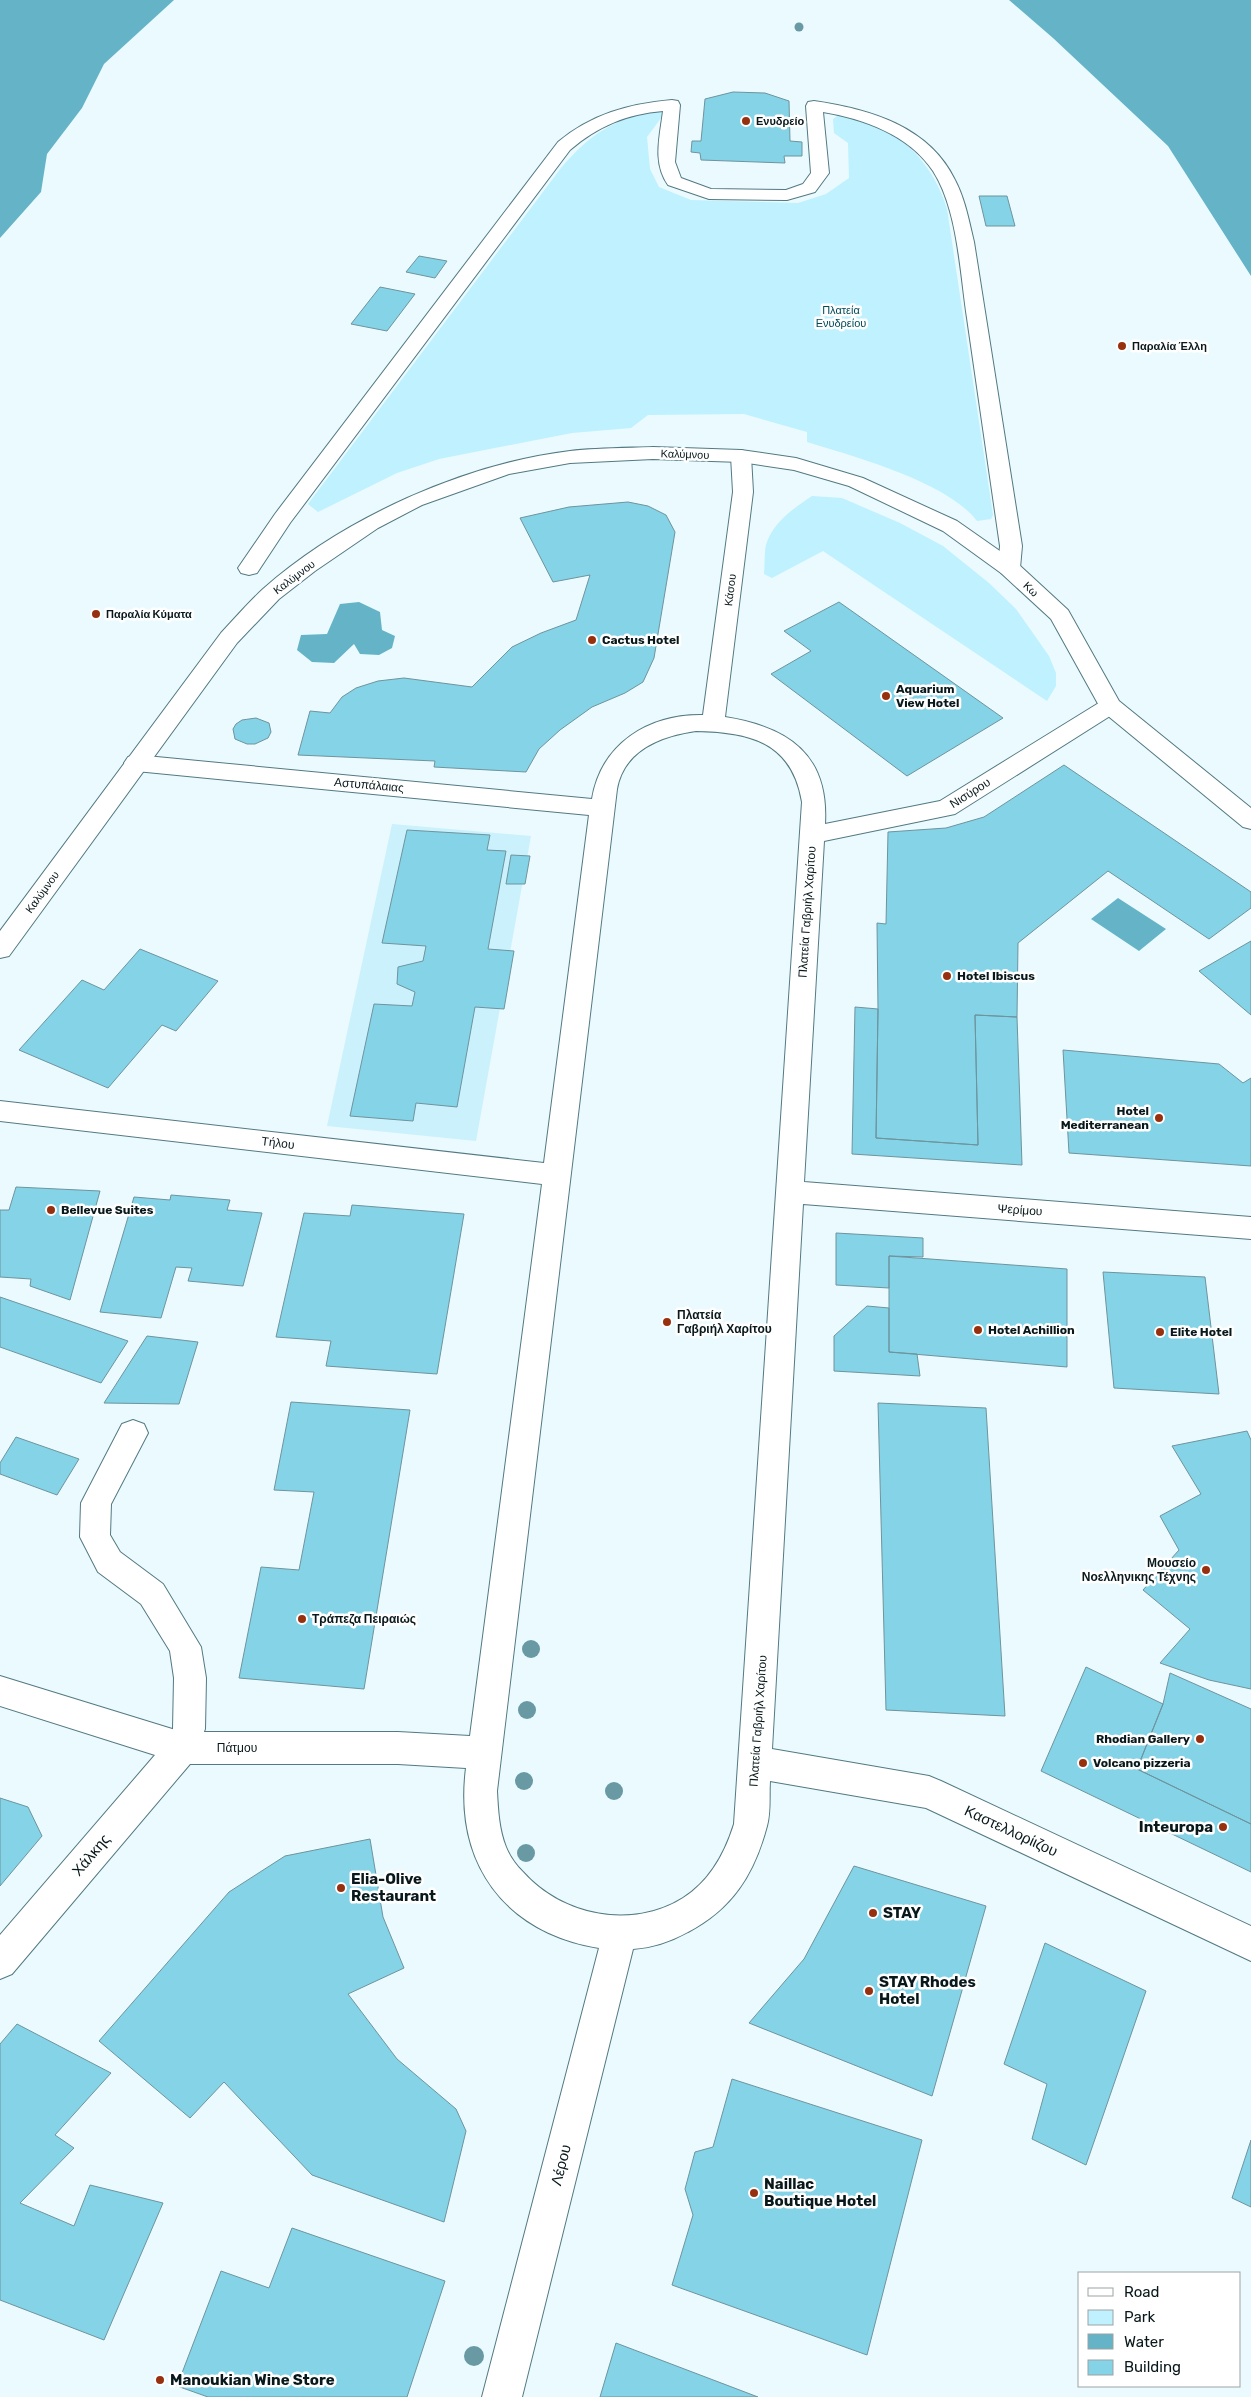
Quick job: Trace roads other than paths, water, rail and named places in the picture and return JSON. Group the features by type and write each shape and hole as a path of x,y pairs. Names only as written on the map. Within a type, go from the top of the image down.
{"street":[{"path":"249,568 282,519 564,146 581,130 614,115 644,107 672,105 666,162 674,181 709,194 787,195 809,188 820,173 814,106 838,109 874,119 899,131 921,147 941,169 955,202 966,242 1011,546 1009,568"},
{"name":"Καλύμνου","path":"0,949 229,638 271,594 306,566 371,523 423,498 504,469 570,458 644,453 741,456"},
{"name":"Κω","path":"741,456 796,464 856,482 950,526 1009,568 1060,615 1110,706 1251,821"},
{"name":"Κάσου","path":"713,723 743,492 741,456"},
{"name":"Νισύρου","path":"812,835 947,808 1110,706"},
{"name":"Πλατεία Γαβριήλ Χαρίτου","path":"713,723 743,727 758,732 785,747 795,756 809,778 814,802 751,1824 745,1846 735,1868 720,1889 685,1916 663,1926 620,1933 582,1930 550,1917 526,1900 502,1873 486,1840 481,1818 480,1791 484,1753 602,808 608,777 617,760 635,743 669,728 713,723"},
{"name":"Αστυπάλαιας","path":"136,763 602,808"},
{"name":"Τήλου","path":"0,1111 556,1175"},
{"name":"Ψερίμου","path":"789,1192 1251,1228"},
{"path":"133,1433 96,1503 95,1537 109,1562 152,1594 185,1647 190,1678 189,1729 182,1748"},
{"name":"Πάτμου","path":"0,1691 182,1748 398,1748 484,1753"},
{"name":"Χάλκης","path":"0,1962 182,1748"},
{"name":"Καστελλορίιζου","path":"756,1763 799,1768 929,1792 1251,1944"},
{"name":"Λέρου","path":"502,2397 620,1933"}],"water":[{"path":"0,0 174,0 104,64 82,108 47,154 41,192 0,238"},
{"path":"1009,0 1251,0 1251,276 1168,146 1053,38"},
{"path":"359,602 380,612 382,630 395,636 392,648 379,655 360,654 354,644 334,663 312,662 297,650 301,635 327,634 340,604"},
{"path":"1118,898 1166,929 1139,951 1091,919"}],"place":[{"name":"Ενυδρείο","path":"746,121"},
{"name":"Παραλία Έλλη","path":"1122,346"},
{"name":"Παραλία Κύματα","path":"96,614"},
{"name":"Cactus Hotel","path":"592,640"},
{"name":"Aquarium View Hotel","path":"886,696"},
{"name":"Hotel Ibiscus","path":"947,976"},
{"name":"Hotel Mediterranean","path":"1159,1118"},
{"name":"Bellevue Suites","path":"51,1210"},
{"name":"Πλατεία Γαβριήλ Χαρίτου","path":"667,1322"},
{"name":"Hotel Achillion","path":"978,1330"},
{"name":"Elite Hotel","path":"1160,1332"},
{"name":"Μουσείο Νοελληνικης Τέχνης","path":"1206,1570"},
{"name":"Τράπεζα Πειραιώς","path":"302,1619"},
{"name":"Rhodian Gallery","path":"1200,1739"},
{"name":"Volcano pizzeria","path":"1083,1763"},
{"name":"Inteuropa","path":"1223,1827"},
{"name":"Elia-Olive Restaurant","path":"341,1888"},
{"name":"STAY","path":"873,1913"},
{"name":"STAY Rhodes Hotel","path":"869,1991"},
{"name":"Naillac Boutique Hotel","path":"754,2193"},
{"name":"Manoukian Wine Store","path":"160,2380"}],"park label":[{"name":"Πλατεία Ενυδρείου","path":"841,316"}]}
